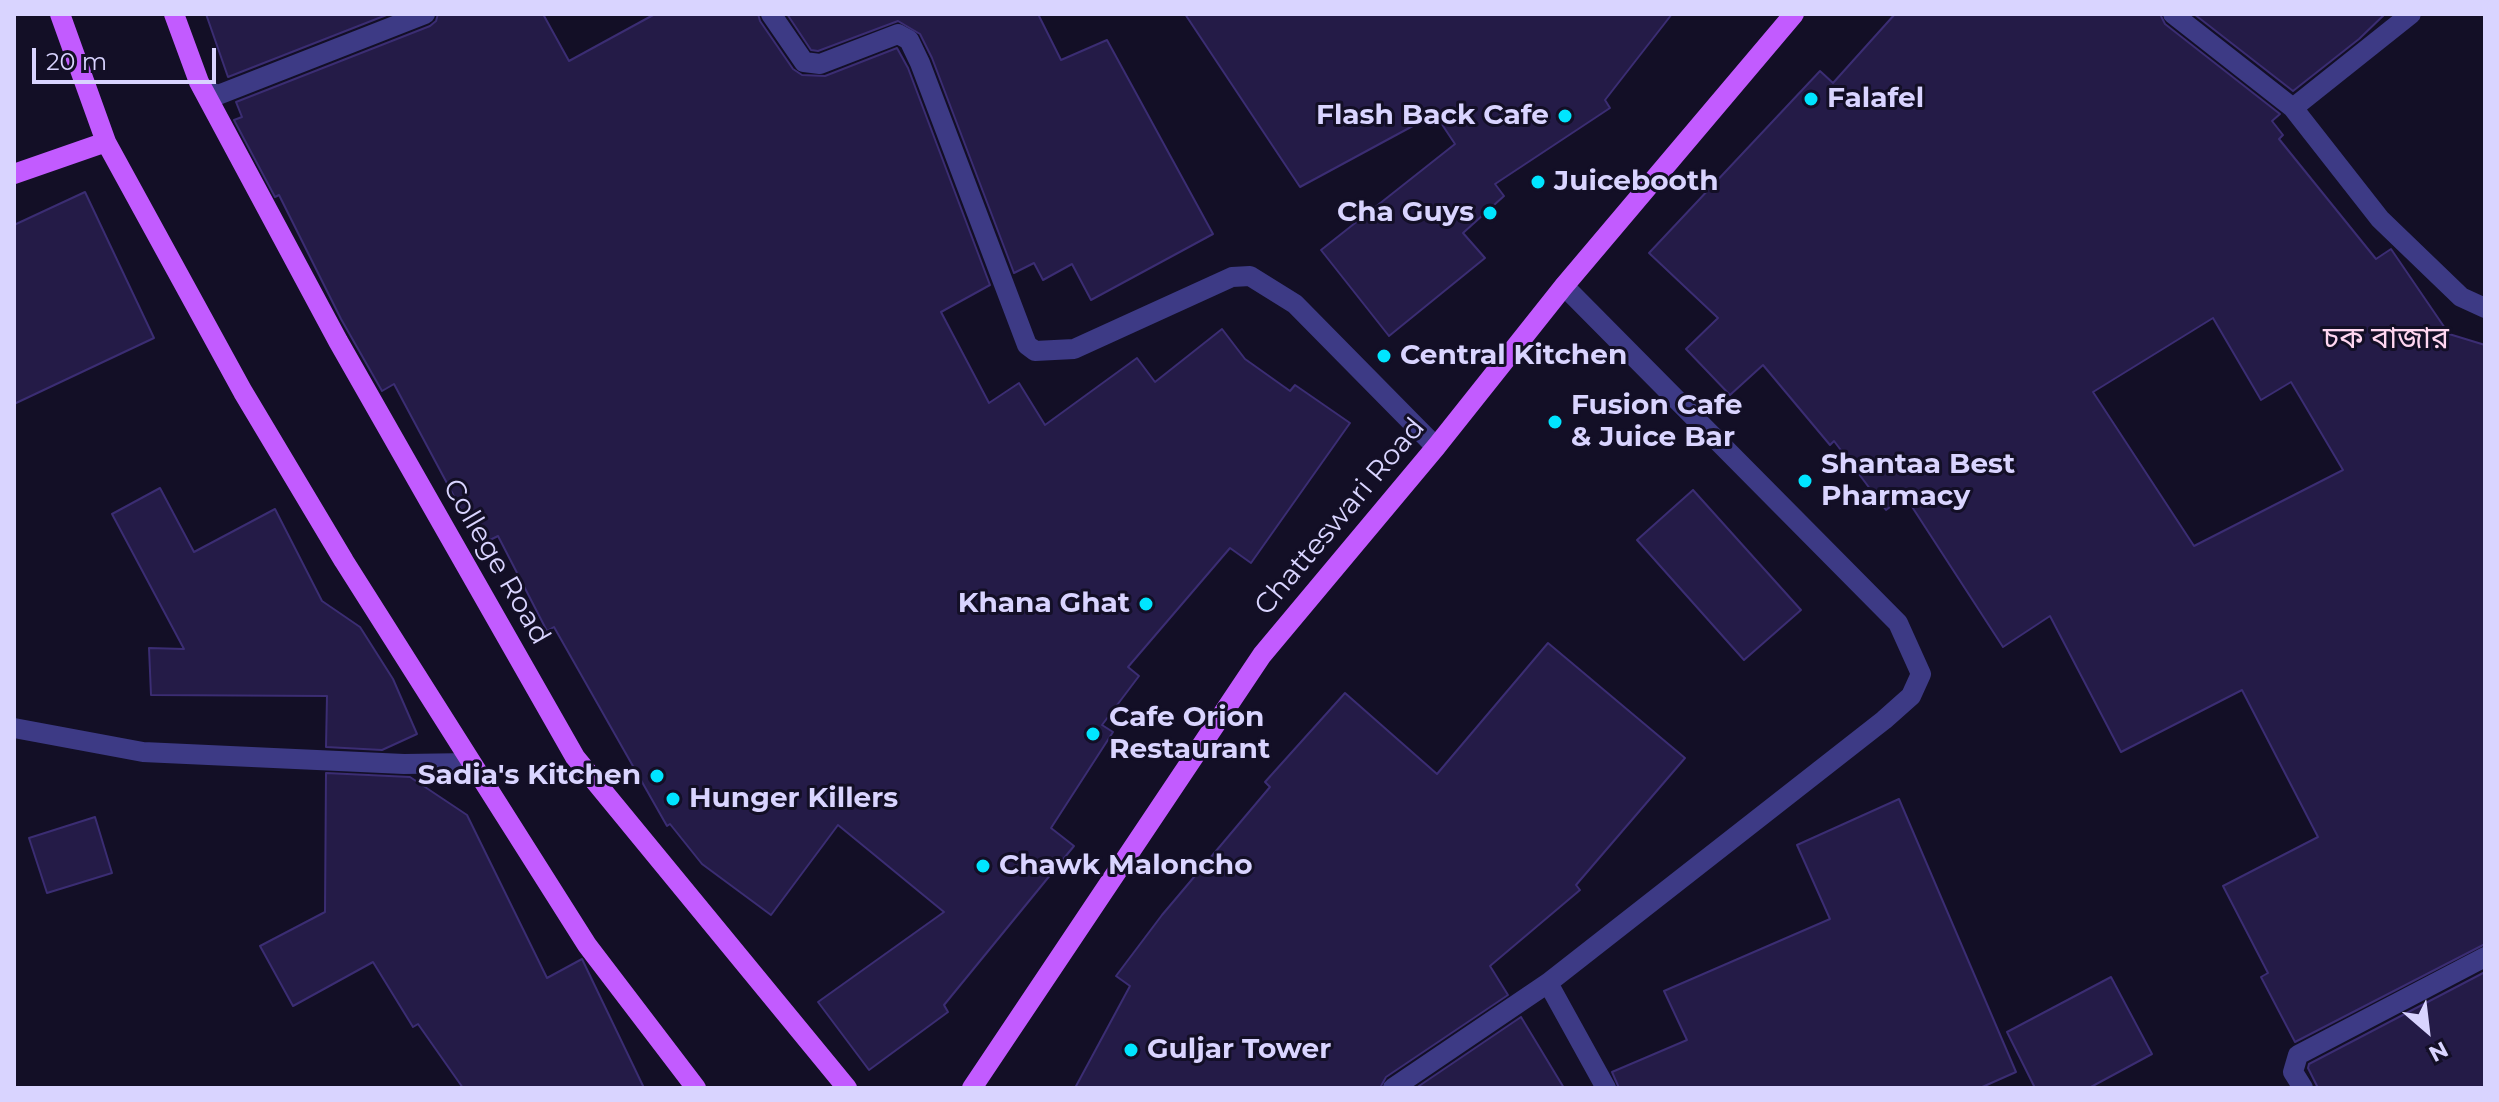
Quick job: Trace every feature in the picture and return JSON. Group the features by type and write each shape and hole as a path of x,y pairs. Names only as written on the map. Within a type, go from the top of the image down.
{"main road":[{"path":"60,14 106,142 243,392 344,561 587,945 696,1088"},
{"name":"College Road","path":"174,14 203,89 338,341 575,757 847,1088"},
{"name":"Chatteswari Road","path":"972,1088 1262,655 1436,447 1564,286 1794,14"},
{"path":"14,174 106,142"}],"street":[{"path":"203,89 218,95 425,14"},
{"path":"771,14 804,62 820,64 898,34 909,40 1027,345 1035,351 1074,349 1232,277 1250,276 1295,304 1436,447"},
{"path":"2173,14 2293,108 2380,219 2461,297 2485,308"},
{"path":"2293,108 2411,14"},
{"path":"1393,1088 1548,983 1884,720 1911,696 1921,674 1898,623 1564,286"},
{"path":"14,728 143,752 404,764 471,763"},
{"path":"2303,1088 2293,1072 2298,1055 2485,957"},
{"path":"1548,983 1606,1088"}],"building":[{"path":"206,14 389,14 228,77"},
{"path":"438,14 543,14 569,61 655,14 758,14 793,69 802,75 825,76 897,48 908,68 990,285 941,312 989,403 1019,383 1045,425 1137,358 1155,382 1222,329 1245,359 1290,391 1295,385 1350,423 1251,563 1230,548 1128,667 1139,676 1102,725 1113,732 1051,828 1074,846 944,1005 948,1012 869,1070 818,1002 944,912 838,825 771,915 702,864 670,824 667,826 554,627 547,631 498,536 480,545 394,384 382,391 341,319 279,195 275,197 234,120 242,117 236,102 430,26"},
{"path":"787,14 1038,14 1061,60 1107,40 1213,234 1091,300 1072,264 1043,280 1034,263 1014,273 920,34 898,21 818,51 811,50"},
{"path":"1185,14 1672,14 1605,100 1610,108 1495,184 1504,196 1463,233 1485,258 1389,336 1321,250 1455,144 1435,114 1300,187"},
{"path":"1895,14 2160,14 2165,24 2280,114 2272,121 2283,135 2279,139 2376,259 2391,249 2449,334 2485,345 2485,944 2295,1042 2261,977 2268,973 2223,886 2318,837 2242,690 2121,752 2050,616 2003,647 1905,496 1886,510 1834,441 1830,445 1763,365 1730,395 1686,349 1718,318 1649,253 1820,71 1833,83","holes":["2213,318 2261,400 2291,382 2343,470 2194,546 2093,392"]},
{"path":"2194,14 2385,14 2359,39 2293,91"},
{"path":"85,192 154,338 14,404 14,225"},
{"path":"160,488 194,552 275,509 322,601 360,627 393,679 417,734 382,750 326,747 327,696 151,695 149,648 184,649 112,514"},
{"path":"1693,490 1801,610 1744,660 1637,540"},
{"path":"1548,643 1685,758 1576,885 1580,890 1490,966 1508,995 1386,1077 1380,1088 1075,1088 1130,986 1116,976 1162,915 1270,787 1265,782 1345,693 1437,774"},
{"path":"326,773 410,777 467,815 547,978 582,959 644,1088 463,1088 418,1024 413,1027 373,962 293,1006 260,946 325,912"},
{"path":"1899,799 2016,1072 1980,1088 1619,1088 1612,1072 1687,1040 1664,991 1830,919 1797,845"},
{"path":"95,817 112,873 47,893 29,838"},
{"path":"2485,972 2485,1088 2318,1088 2309,1064"},
{"path":"2111,977 2152,1054 2089,1088 2035,1088 2007,1032"},
{"path":"1521,1017 1564,1088 1416,1088"}],"place":[{"name":"Falafel","path":"1811,99"},
{"name":"Flash Back Cafe","path":"1565,116"},
{"name":"Juicebooth","path":"1538,182"},
{"name":"Cha Guys","path":"1490,213"},
{"name":"Central Kitchen","path":"1384,356"},
{"name":"Fusion Cafe & Juice Bar","path":"1555,422"},
{"name":"Shantaa Best Pharmacy","path":"1805,481"},
{"name":"Khana Ghat","path":"1146,604"},
{"name":"Cafe Orion Restaurant","path":"1093,734"},
{"name":"Sadia's Kitchen","path":"657,776"},
{"name":"Hunger Killers","path":"673,799"},
{"name":"Chawk Maloncho","path":"983,866"},
{"name":"Guljar Tower","path":"1131,1050"}],"district":[{"name":"চক বাজার","path":"2386,339"}]}
